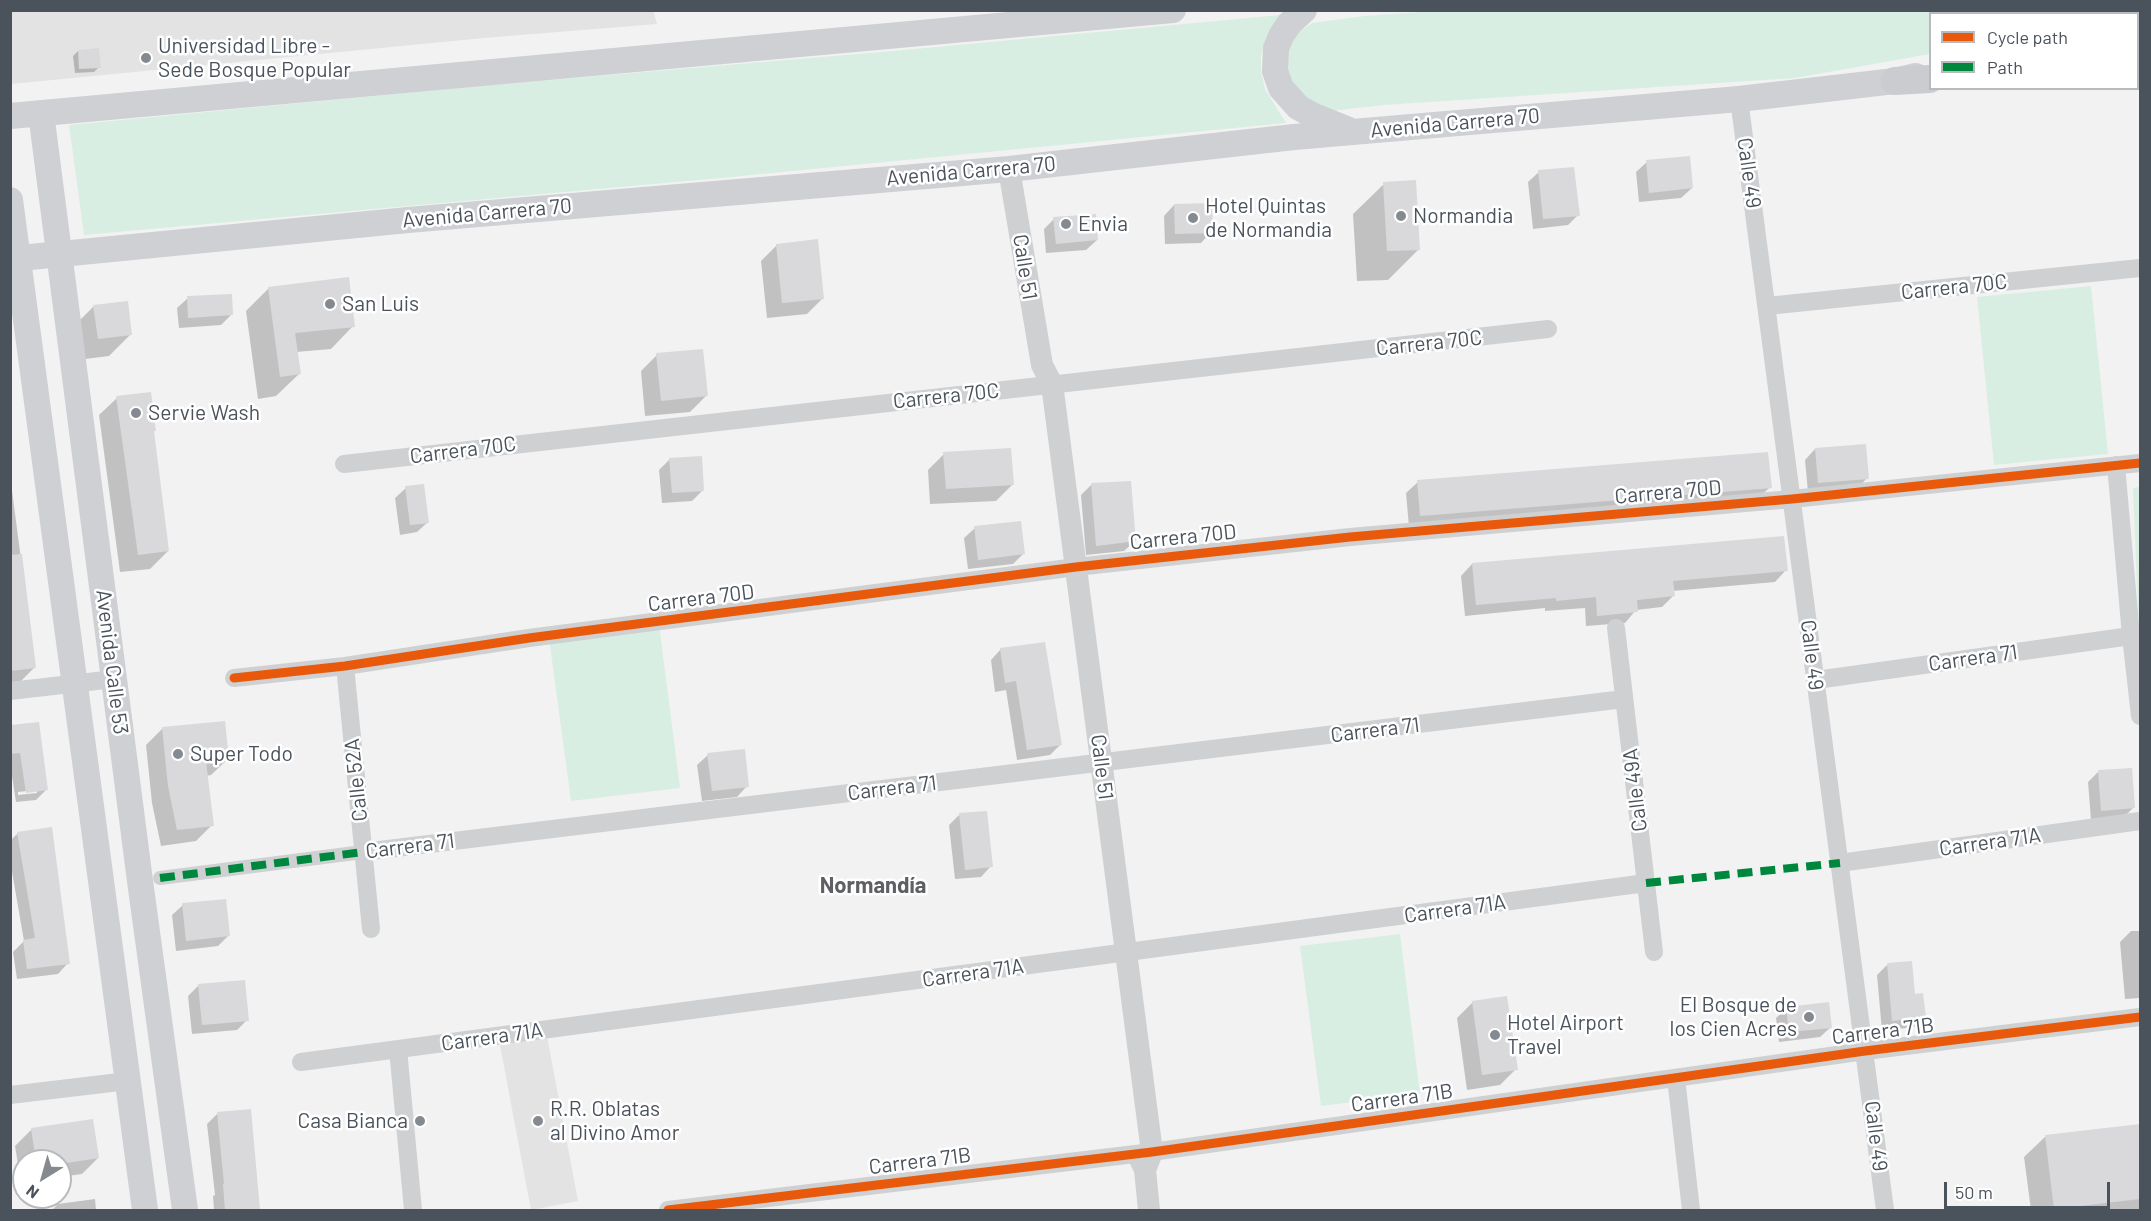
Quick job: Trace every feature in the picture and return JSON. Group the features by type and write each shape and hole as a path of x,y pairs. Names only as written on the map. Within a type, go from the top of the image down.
{"main road":[{"path":"10,116 1173,10"},
{"path":"1304,10 1289,24 1276,48 1275,71 1281,88 1298,107 1355,132"},
{"name":"Avenida Carrera 70","path":"14,259 419,219 1009,169 1355,132 1739,99 1895,81 1929,73"},
{"path":"1895,81 1929,79"},
{"name":"Avenida Calle 53","path":"41,113 185,1210"},
{"name":"Avenida Calle 53","path":"10,200 14,259 145,1210"}],"street":[{"name":"Calle 49","path":"1739,99 1886,1210"},
{"name":"Calle 51","path":"1009,169 1044,378 1145,1159 1149,1210"},
{"name":"Carrera 70C","path":"1767,306 2140,268"},
{"name":"Carrera 70C","path":"344,464 1044,378 1548,329"},
{"name":"Carrera 70D","path":"234,678 345,666 529,638 1069,568 1350,537 1792,499 2140,463"},
{"path":"2116,465 2140,716"},
{"name":"Calle 49A","path":"1616,628 1654,952"},
{"name":"Carrera 71","path":"1816,680 2131,636"},
{"name":"Calle 52A","path":"345,666 371,929"},
{"path":"10,691 114,679"},
{"name":"Carrera 71","path":"160,878 1624,699"},
{"name":"Carrera 71A","path":"1840,863 2140,821"},
{"name":"Carrera 71A","path":"301,1062 1646,883"},
{"name":"Carrera 71B","path":"668,1210 1145,1159 1864,1051 2140,1017"},
{"path":"398,1050 413,1210"},
{"path":"1676,1078 1692,1210"},
{"path":"10,1095 128,1081"}],"shaded area":[{"name":"Universidad Libre - Sede Bosque Popular","path":"653,10 657,24 484,38 11,84 11,11"},
{"name":"R.R. Oblatas al Divino Amor","path":"546,1031 578,1201 531,1210 499,1040"}],"green space":[{"path":"1434,11 2140,11 2140,16 2139,12 1929,12 1929,54 1795,78 1384,105 1331,111 1302,95 1289,78 1284,60 1291,38 1312,23 1364,16"},
{"path":"1280,15 1266,37 1261,56 1261,71 1265,89 1286,123 721,178 84,235 69,125 489,85"},
{"path":"2091,286 2108,454 1994,465 1977,297"},
{"path":"2140,487 2140,656 2133,488"},
{"path":"659,624 680,788 571,801 549,638"},
{"path":"1400,934 1420,1094 1321,1106 1300,946"}],"building":[{"path":"99,48 101,68 79,69 78,50"},
{"path":"1690,156 1693,188 1649,193 1646,160"},
{"path":"1574,167 1580,216 1543,219 1538,170"},
{"name":"Normandia","path":"1416,180 1420,250 1387,251 1383,182"},
{"name":"Hotel Quintas de Normandia","path":"1212,203 1213,233 1175,234 1174,204"},
{"path":"1096,214 1098,240 1056,244 1053,217"},
{"path":"818,239 824,299 782,303 776,244"},
{"path":"349,277 355,327 295,333 301,374 280,377 268,287"},
{"path":"232,294 233,315 188,318 187,296"},
{"path":"128,301 132,335 98,339 93,305"},
{"path":"703,349 708,396 661,401 656,353"},
{"path":"151,392 169,551 138,555 116,396"},
{"path":"1866,444 1869,479 1818,483 1815,448"},
{"path":"1011,448 1014,485 946,489 943,452"},
{"path":"1768,452 1772,488 1420,516 1417,480"},
{"path":"702,456 704,491 672,493 669,458"},
{"path":"1131,481 1136,541 1096,546 1091,483"},
{"path":"424,484 429,523 410,525 405,486"},
{"path":"1021,521 1025,554 978,560 974,526"},
{"path":"1784,536 1788,571 1673,581 1675,596 1637,600 1638,612 1597,616 1596,597 1476,605 1472,563"},
{"path":"22,554 36,668 10,671 10,555"},
{"path":"1045,642 1062,745 1027,750 1016,681 1005,683 1000,648"},
{"path":"225,721 229,759 206,762 214,826 177,830 168,786 162,727"},
{"path":"39,722 48,790 26,793 20,753 10,754 10,725"},
{"path":"745,749 749,787 712,791 707,753"},
{"path":"2132,768 2135,808 2101,811 2098,770"},
{"path":"987,811 993,867 965,870 959,813"},
{"path":"52,827 70,964 27,969 23,940 35,938 17,832"},
{"path":"226,899 230,936 186,941 182,903"},
{"path":"1912,961 1915,994 1923,993 1926,1017 1892,1021 1887,963"},
{"path":"245,980 249,1021 202,1025 198,984"},
{"name":"Hotel Airport Travel","path":"1507,996 1518,1070 1482,1075 1472,1001"},
{"name":"El Bosque de los Cien Acres","path":"1829,1002 1832,1028 1789,1032 1786,1007"},
{"path":"251,1109 260,1210 225,1210 217,1112"},
{"path":"93,1119 99,1158 72,1162 72,1149 34,1149 31,1128"},
{"path":"2140,1124 2140,1199 2054,1209 2045,1135"}],"marked path":[{"path":"160,878 363,852"},
{"path":"1646,883 1840,863"}],"cycle path":[{"path":"234,678 345,666 529,638 1076,567 1350,537 1792,499 2140,463"},
{"path":"668,1210 1152,1152 1865,1051 2140,1017"}],"place":[{"name":"Universidad Libre - Sede Bosque Popular","path":"146,58"},
{"name":"Normandia","path":"1401,216"},
{"name":"Hotel Quintas de Normandia","path":"1193,218"},
{"name":"Envia","path":"1066,224"},
{"name":"San Luis","path":"330,304"},
{"name":"Servie Wash","path":"136,413"},
{"name":"Super Todo","path":"178,754"},
{"name":"El Bosque de los Cien Acres","path":"1809,1017"},
{"name":"Hotel Airport Travel","path":"1495,1035"},
{"name":"Casa Bianca","path":"420,1121"},
{"name":"R.R. Oblatas al Divino Amor","path":"538,1121"}],"district":[{"name":"Normandía","path":"873,886"}]}
